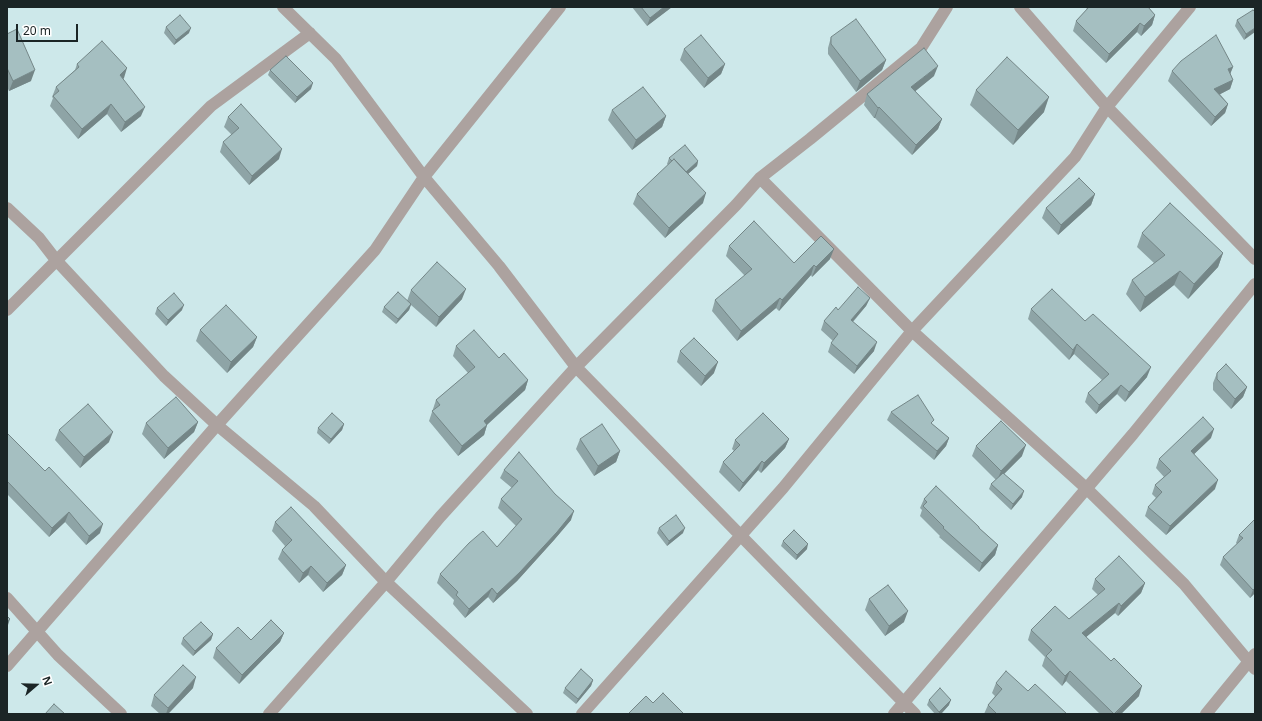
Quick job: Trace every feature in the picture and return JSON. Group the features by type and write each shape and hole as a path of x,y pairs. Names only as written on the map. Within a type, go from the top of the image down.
{"street":[{"path":"283,7 336,59 424,177 499,266 576,367 914,714"},
{"path":"7,666 217,425 375,250 424,177 560,7"},
{"path":"269,714 386,582 440,517 576,367 736,205 760,178 921,48 947,7"},
{"path":"1020,7 1107,108 1255,259"},
{"path":"582,714 783,488 912,332 1075,157 1107,108 1190,7"},
{"path":"7,310 211,106 310,33"},
{"path":"760,178 912,332 1086,488 1184,584 1253,662 1206,714"},
{"path":"7,208 39,238 56,260 164,376 217,425 314,506 386,582 527,714"},
{"path":"894,714 1133,434 1255,284"},
{"path":"7,598 58,655 121,714"}],"building":[{"path":"641,7 664,7 650,18"},
{"path":"1089,7 1148,7 1155,15 1144,26 1140,23 1109,54 1076,21"},
{"path":"1253,10 1255,12 1255,28 1246,34 1237,20"},
{"path":"180,15 191,28 176,40 166,27"},
{"path":"856,19 886,60 860,81 831,44 831,37"},
{"path":"17,29 35,70 13,81 7,68 7,34"},
{"path":"701,35 725,64 708,78 684,49"},
{"path":"1216,35 1233,67 1228,69 1233,80 1214,89 1228,104 1215,117 1172,71 1181,61"},
{"path":"102,41 127,68 120,75 145,107 125,122 111,104 82,129 53,96 59,91 56,87 79,67 77,64"},
{"path":"924,48 938,66 911,87 942,119 916,145 879,107 878,108 867,94"},
{"path":"286,56 313,83 297,97 270,70"},
{"path":"1007,57 1049,97 1018,130 976,90"},
{"path":"643,87 666,116 636,140 612,110"},
{"path":"241,104 282,149 252,176 223,142 239,128 228,117"},
{"path":"685,145 698,161 686,172 674,159 672,161 669,158"},
{"path":"674,159 706,193 669,228 637,194"},
{"path":"1079,178 1095,194 1061,225 1046,208"},
{"path":"1170,203 1223,253 1194,284 1180,271 1145,297 1132,280 1165,255 1142,233"},
{"path":"754,221 794,263 821,236 834,249 816,267 814,265 782,300 780,298 741,331 715,300 752,269 729,246"},
{"path":"437,262 466,289 439,317 411,290"},
{"path":"858,287 870,298 851,320 877,342 857,366 831,343 838,334 824,321 836,307 838,310"},
{"path":"1052,289 1085,321 1093,314 1151,367 1129,392 1121,385 1099,405 1088,393 1109,374 1077,344 1073,350 1031,309"},
{"path":"398,292 411,304 398,319 384,307"},
{"path":"174,293 184,305 168,320 157,308"},
{"path":"226,305 257,337 231,362 200,330"},
{"path":"474,330 499,358 504,353 528,380 484,421 487,425 462,446 432,411 440,405 436,400 475,367 456,346"},
{"path":"694,338 718,362 705,376 680,351"},
{"path":"1226,364 1247,387 1235,399 1217,379 1217,373"},
{"path":"918,395 934,420 931,423 949,438 937,451 891,412"},
{"path":"176,397 198,422 168,448 146,423"},
{"path":"88,404 113,432 84,457 59,430"},
{"path":"332,413 344,424 331,439 318,428"},
{"path":"763,413 789,439 764,463 762,461 743,483 723,462 740,445 735,440"},
{"path":"1203,417 1214,429 1191,451 1218,480 1170,526 1148,507 1162,492 1155,485 1171,471 1159,459"},
{"path":"1001,421 1026,445 1001,471 976,446"},
{"path":"602,424 620,451 598,466 580,439"},
{"path":"7,433 45,471 49,467 103,524 89,536 69,512 52,528 7,481"},
{"path":"519,452 555,494 574,511 520,572 497,594 492,588 469,609 456,595 458,592 440,574 469,543 483,531 497,547 522,519 501,499 518,481 504,470"},
{"path":"1003,473 1024,491 1013,504 991,484"},
{"path":"936,486 998,545 982,563 943,528 944,527 923,506 927,502 924,499"},
{"path":"291,507 346,565 327,583 311,566 303,573 282,550 292,540 275,522"},
{"path":"676,515 685,528 669,541 659,528"},
{"path":"1255,519 1255,588 1253,590 1223,557 1243,538 1239,535"},
{"path":"794,530 808,544 797,555 783,541"},
{"path":"1119,556 1145,583 1121,606 1119,603 1082,633 1111,661 1114,658 1142,686 1114,714 1070,671 1065,676 1046,656 1052,650 1031,630 1055,606 1069,619 1105,589 1095,579"},
{"path":"888,585 908,611 889,626 869,599"},
{"path":"271,620 284,633 242,675 216,648 238,627 251,640"},
{"path":"201,622 213,634 195,651 183,638"},
{"path":"183,665 196,677 168,708 154,695"},
{"path":"581,669 593,680 578,699 565,688"},
{"path":"1006,671 1028,691 1035,684 1067,714 997,714 988,705 1002,689 996,683"},
{"path":"940,688 951,700 939,712 929,700"},
{"path":"663,693 684,714 628,714 646,696 653,703"},
{"path":"54,704 65,714 45,714"}]}
